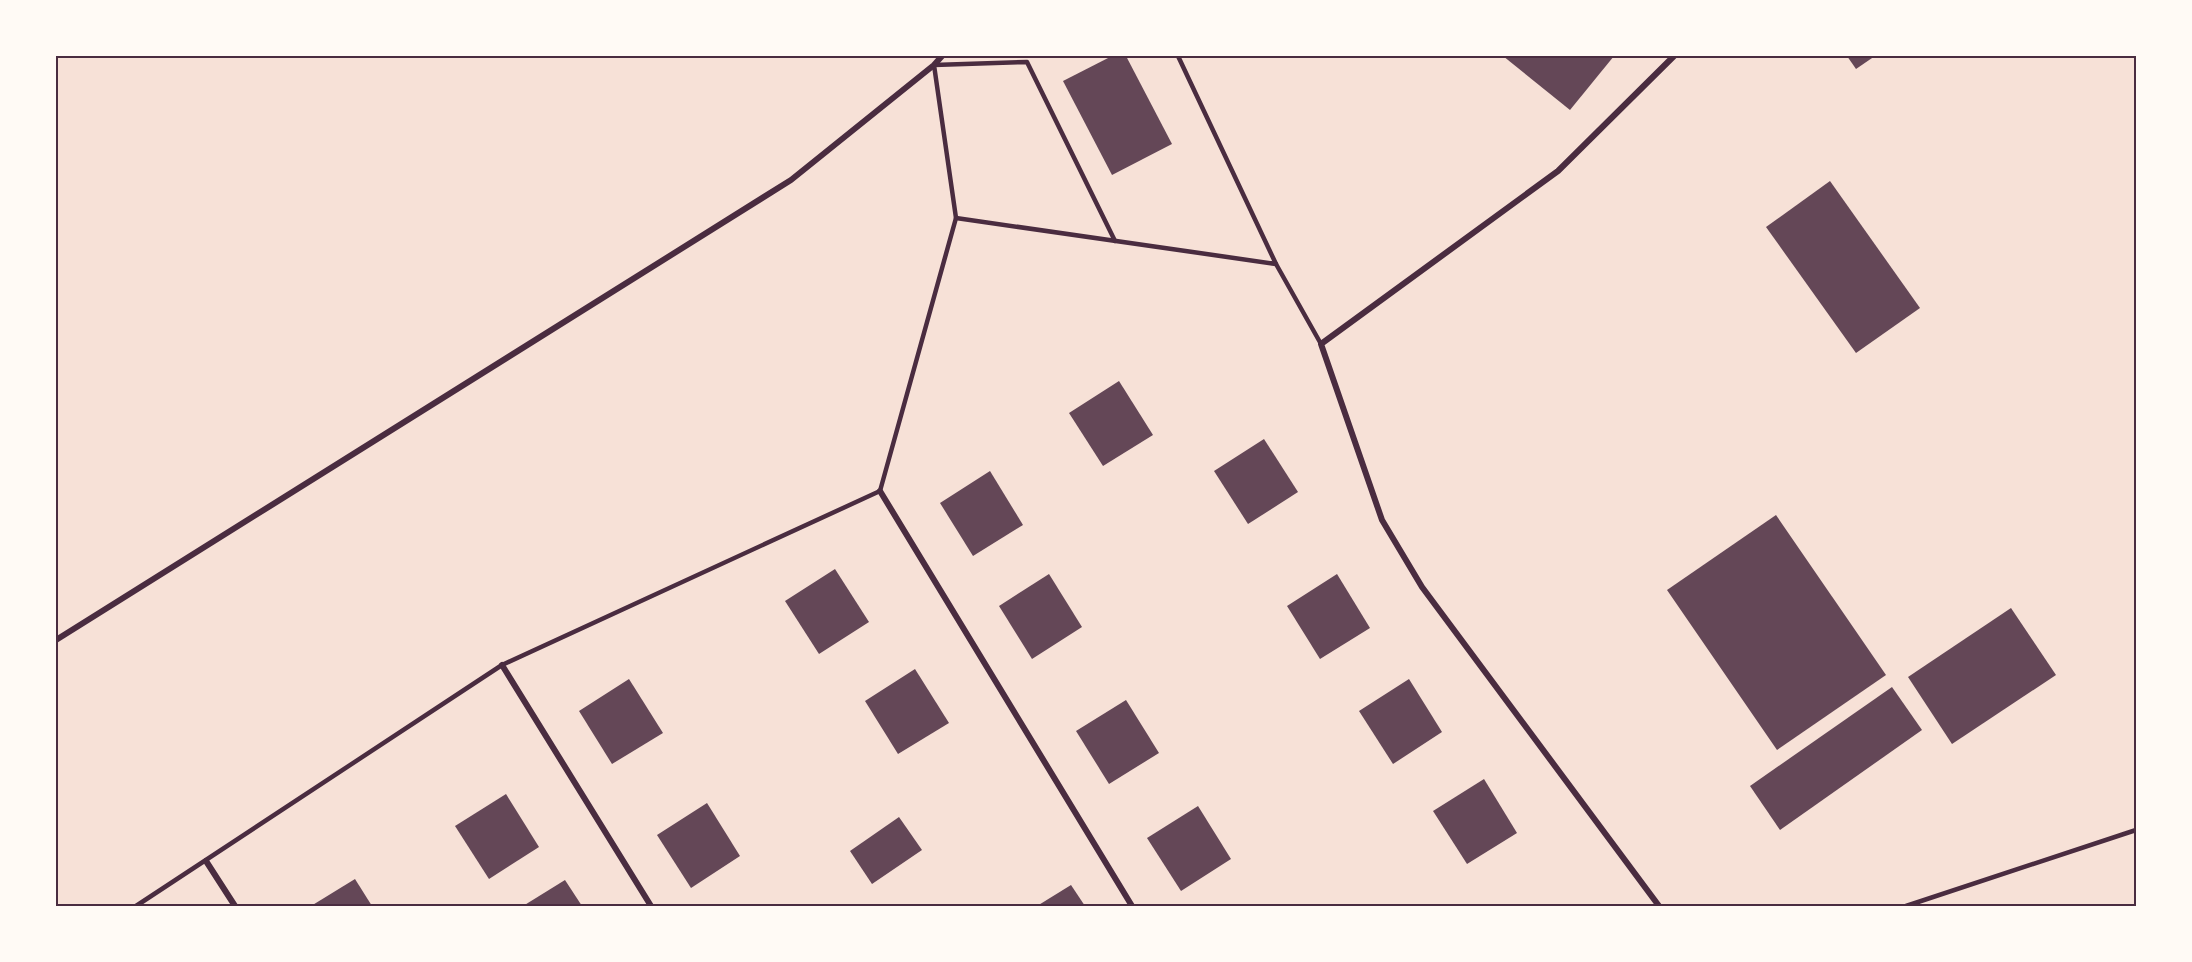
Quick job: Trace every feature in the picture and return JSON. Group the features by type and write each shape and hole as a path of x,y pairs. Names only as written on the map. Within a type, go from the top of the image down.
{"street":[{"path":"56,640 791,180 934,65 942,56"},
{"path":"1659,906 1422,587 1399,549 1382,520 1321,344 1558,171 1674,56"},
{"path":"880,491 1132,906"},
{"path":"502,665 651,906"},
{"path":"206,861 235,906"}],"lane":[{"path":"1178,56 1276,264 1321,344"},
{"path":"136,906 502,665 880,491 956,218 934,65 1027,62 1115,241"},
{"path":"956,218 1276,264"},
{"path":"1906,906 2136,830"}],"building":[{"path":"1112,56 1126,56 1172,144 1112,175 1063,81"},
{"path":"1503,56 1614,56 1570,110"},
{"path":"1847,56 1875,56 1856,69"},
{"path":"1830,181 1920,308 1856,353 1766,227"},
{"path":"1119,381 1153,435 1103,466 1069,413"},
{"path":"1264,439 1298,492 1248,524 1214,471"},
{"path":"990,471 1023,525 973,556 940,503"},
{"path":"1776,515 1886,675 1777,750 1667,590"},
{"path":"835,569 869,622 819,654 785,601"},
{"path":"1049,574 1082,627 1032,659 999,606"},
{"path":"1337,574 1370,628 1320,659 1287,606"},
{"path":"2011,608 2056,675 1952,744 1908,677"},
{"path":"915,669 949,723 898,754 865,701"},
{"path":"629,679 663,733 612,764 579,711"},
{"path":"1409,679 1442,732 1393,764 1359,711"},
{"path":"1892,687 1922,730 1780,830 1750,786"},
{"path":"1126,700 1159,753 1109,784 1076,731"},
{"path":"1484,779 1517,833 1467,864 1433,811"},
{"path":"506,794 539,847 489,879 455,826"},
{"path":"707,803 740,856 691,888 657,835"},
{"path":"1198,806 1231,859 1181,891 1147,838"},
{"path":"899,817 922,850 872,884 850,851"},
{"path":"355,879 372,906 311,906"},
{"path":"565,880 582,906 523,906"},
{"path":"1071,885 1085,906 1037,906"}]}
